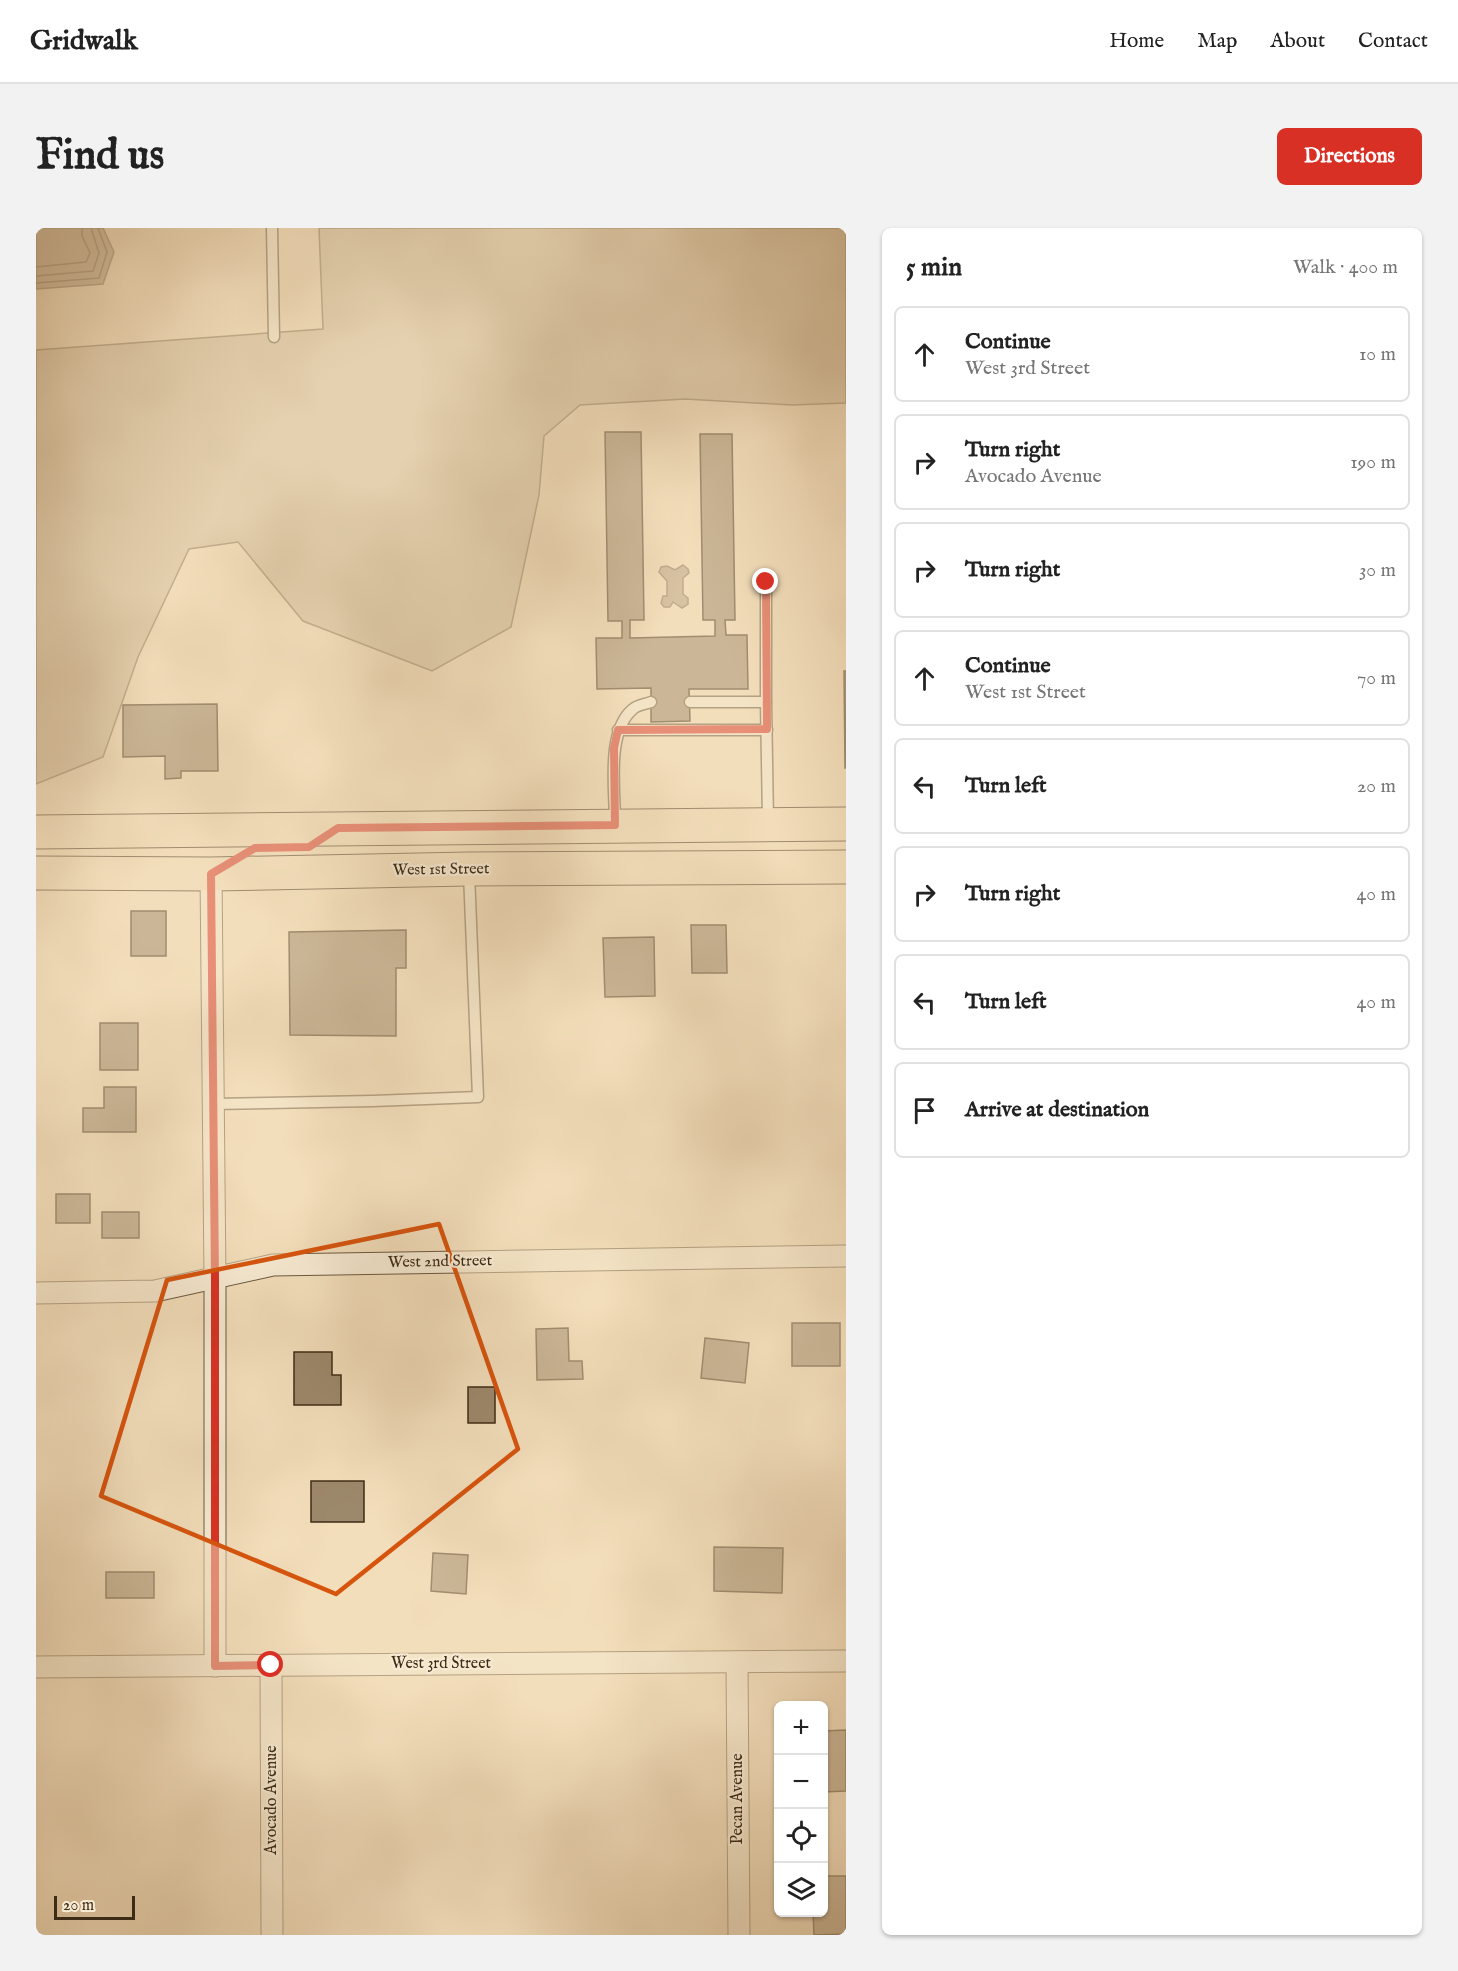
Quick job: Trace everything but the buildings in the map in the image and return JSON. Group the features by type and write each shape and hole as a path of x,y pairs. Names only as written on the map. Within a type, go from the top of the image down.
{"main road":[{"path":"36,832 846,824"},
{"path":"211,874 255,848 309,847 338,828"},
{"name":"West 1st Street","path":"36,873 211,874 469,869 846,867"}],"street":[{"path":"211,874 215,1279 215,1666"},
{"name":"West 2nd Street","path":"36,1293 155,1291 273,1265 846,1256"},
{"name":"West 3rd Street","path":"36,1667 846,1661"},
{"name":"Pecan Avenue","path":"737,1662 739,1935"},
{"name":"Avocado Avenue","path":"271,1665 272,1935"}],"lane":[{"path":"272,228 274,337"},
{"path":"766,582 768,824"},
{"path":"615,825 614,748 618,730 634,708 651,702"},
{"path":"690,702 766,702"},
{"path":"618,730 767,729"},
{"path":"213,1104 478,1097 469,869"}],"highlighted area":[{"path":"439,1224 518,1449 336,1594 101,1496 167,1280"}],"shaded area":[{"path":"319,228 846,228 846,403 792,405 685,399 580,405 544,436 539,495 511,627 432,671 303,621 238,542 189,549 138,657 103,757 36,784 36,350 323,329"}],"water":[{"path":"36,228 103,228 114,252 103,284 36,289"},
{"path":"683,565 689,573 683,578 683,594 688,598 688,604 682,608 673,602 670,607 664,607 661,603 663,596 667,596 667,581 659,572 661,567 667,566 675,570"}],"route":[{"path":"271,1665 215,1666 215,1279 211,874 255,848 309,847 338,828 615,825 614,748 618,730 767,729 766,582"}]}
